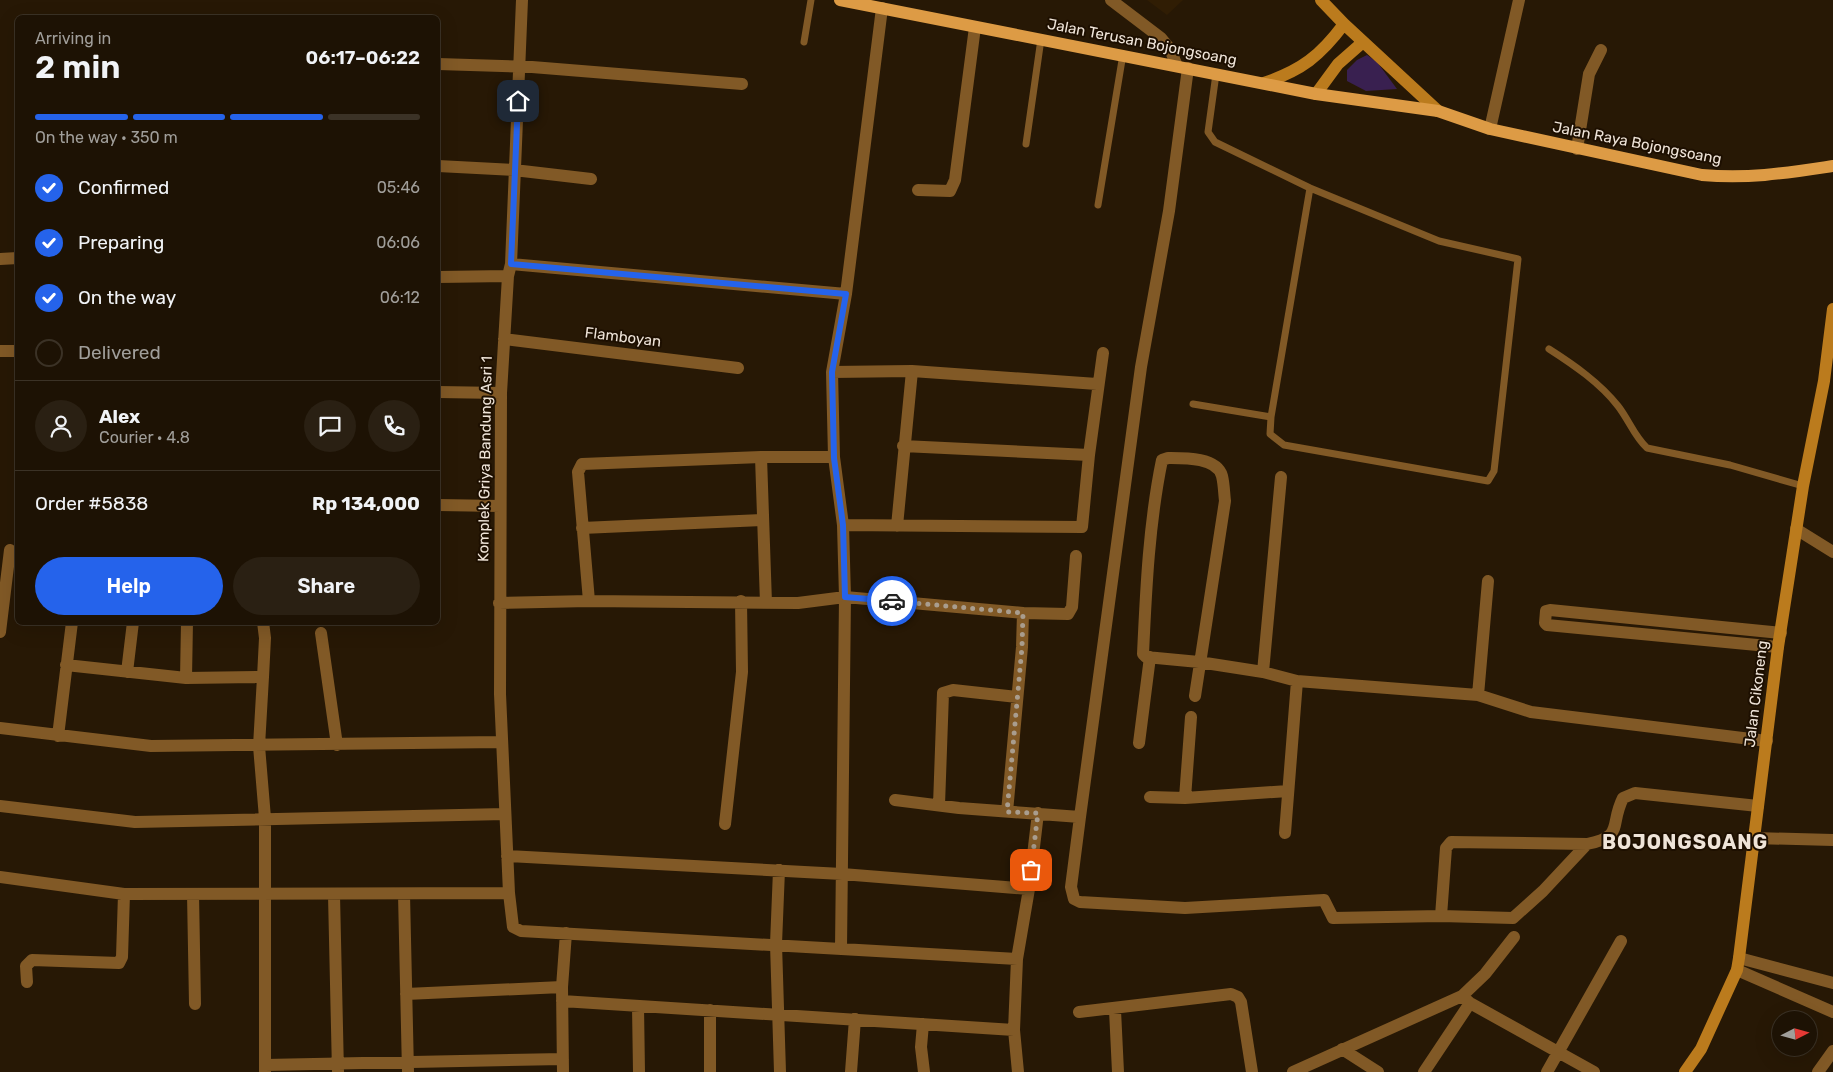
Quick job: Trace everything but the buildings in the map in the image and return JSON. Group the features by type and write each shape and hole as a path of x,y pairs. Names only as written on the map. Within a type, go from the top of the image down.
{"main road":[{"name":"Jalan Terusan Bojongsoang","path":"840,0 1123,54 1316,94 1438,111"},
{"name":"Jalan Raya Bojongsoang","path":"1438,111 1490,129 1663,168 1738,178 1766,176 1833,166"}],"street":[{"name":"Komplek Griya Bandung Asri 1","path":"522,0 520,66 501,393 499,603 505,814 509,893 513,927 521,931 566,933"},
{"path":"1111,0 1164,42 1182,67 1169,211 1141,367 1071,887 1074,899 1080,902 1185,908 1324,900 1333,918 1441,916 1513,918 1587,844"},
{"path":"1321,0 1344,24 1438,111"},
{"path":"1490,129 1519,0"},
{"path":"840,948 845,597 843,525 834,458 832,372 846,294 882,8"},
{"path":"1264,83 1295,72 1306,65 1344,24"},
{"path":"918,190 950,191 954,180 976,27"},
{"path":"1316,94 1338,64 1363,42"},
{"path":"1577,149 1589,74 1594,60 1601,50"},
{"path":"440,64 520,66 742,84"},
{"path":"440,166 514,170 591,179"},
{"path":"0,259 15,258"},
{"path":"440,277 509,270 846,294"},
{"name":"Jalan Cikoneng","path":"1685,1072 1701,1049 1738,964 1780,633 1803,486 1824,380 1833,309"},
{"name":"Flamboyan","path":"504,339 738,368"},
{"path":"0,351 15,351"},
{"path":"843,525 1082,527 1102,353"},
{"path":"832,372 912,372 1097,384"},
{"path":"897,526 903,446 912,372"},
{"path":"440,392 501,393"},
{"path":"903,446 1089,455"},
{"path":"589,600 578,472 582,464 761,458 834,458"},
{"path":"761,458 766,603"},
{"path":"1195,696 1199,662 1225,501 1222,474 1216,467 1192,459 1168,458 1162,460 1157,485 1145,599 1142,654 1150,657 1199,662 1263,672 1297,680 1478,695 1531,712 1767,741"},
{"path":"1263,672 1282,477"},
{"path":"440,505 500,506"},
{"path":"582,528 762,520"},
{"path":"1796,529 1833,552"},
{"path":"0,632 10,550"},
{"path":"499,603 589,600 798,603 845,597 1023,613 1068,614 1072,607 1076,556"},
{"path":"1478,695 1488,581"},
{"path":"725,824 742,672 740,602"},
{"path":"1778,647 1547,625 1544,623 1546,611 1550,610 1780,633"},
{"path":"1007,812 1022,647 1023,613"},
{"path":"58,736 72,625"},
{"path":"127,672 133,625"},
{"path":"186,678 187,625"},
{"path":"263,625 265,638 259,746 265,818 265,1069 563,1066 562,987 566,933 1017,959"},
{"path":"321,633 337,745"},
{"path":"1139,743 1150,657"},
{"path":"66,665 186,678 263,678"},
{"path":"1285,833 1297,680"},
{"path":"940,805 943,693 953,690 1017,697"},
{"path":"1185,798 1191,717"},
{"path":"0,728 151,746 502,742"},
{"path":"1150,797 1185,798 1288,792"},
{"path":"1441,916 1446,848 1451,842 1587,844 1609,838 1613,833 1623,798 1635,792 1758,806"},
{"path":"895,800 1007,812 1080,817"},
{"path":"0,806 135,822 505,814"},
{"path":"1018,1072 1014,1030 1017,959 1029,889 1038,813"},
{"path":"1754,838 1833,840"},
{"path":"507,856 779,870 1029,889"},
{"path":"779,870 776,944 780,1072"},
{"path":"0,877 124,894 334,895 509,893"},
{"path":"27,982 26,966 32,960 119,963 122,957 124,894"},
{"path":"193,894 195,1004"},
{"path":"404,894 408,1068"},
{"path":"334,895 338,1068"},
{"path":"1424,1072 1466,1000 1514,937"},
{"path":"1547,1072 1621,941"},
{"path":"1738,964 1833,983"},
{"path":"1738,964 1833,1012"},
{"path":"406,994 562,987"},
{"path":"1079,1012 1115,1010 1231,994 1238,997 1241,1002 1252,1072"},
{"path":"1293,1072 1342,1049 1466,1000"},
{"path":"1466,1000 1594,1072"},
{"path":"562,1001 1014,1030"},
{"path":"638,1006 639,1072"},
{"path":"710,1010 710,1072"},
{"path":"1115,1010 1118,1072"},
{"path":"851,1072 855,1019"},
{"path":"922,1024 921,1048 924,1072"},
{"path":"1342,1049 1378,1072"},
{"path":"1818,1072 1833,1051"}],"lane":[{"path":"804,42 811,0"},
{"path":"1026,144 1041,39"},
{"path":"1098,205 1123,54"},
{"path":"1216,74 1208,132 1210,138 1215,142 1310,188 1439,241 1518,259 1494,471 1488,481 1284,445 1270,434 1271,417 1310,188"},
{"path":"1550,349 1582,371 1618,405 1638,439 1647,448 1738,468 1803,486"},
{"path":"1193,404 1271,417"}],"shaded area":[{"path":"1147,0 1183,0 1167,15"},
{"path":"1367,55 1377,62 1397,89 1366,91 1347,81 1347,70 1357,60"}],"way so far":[{"path":"892,601 1023,613 1022,647 1007,812 1038,813 1031,870"}],"district":[{"name":"BOJONGSOANG","path":"1685,842"}],"route":[{"path":"518,101 511,223 511,264 846,294 832,372 834,458 843,525 845,597 892,601"}]}
